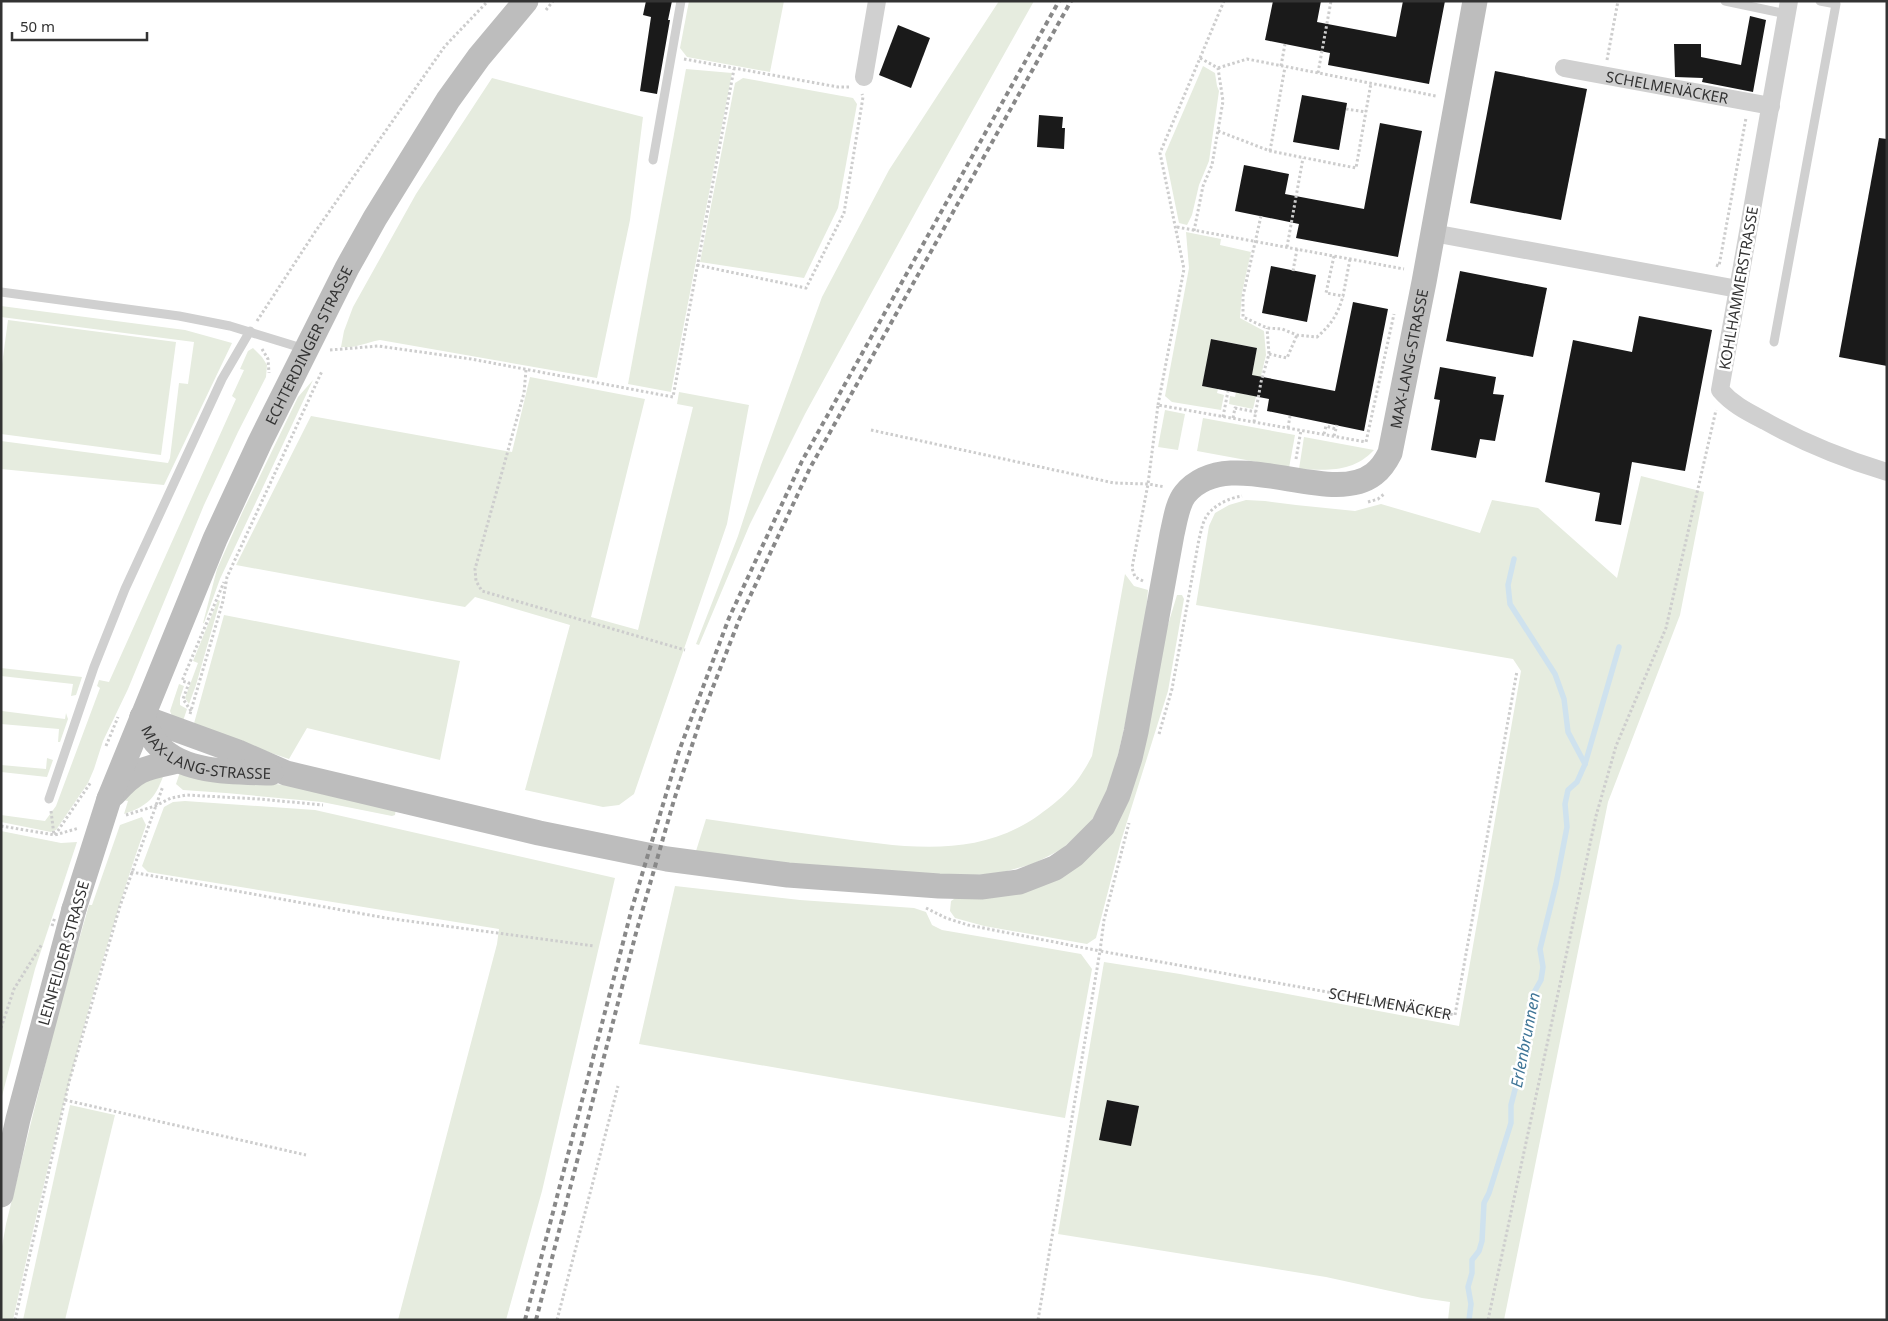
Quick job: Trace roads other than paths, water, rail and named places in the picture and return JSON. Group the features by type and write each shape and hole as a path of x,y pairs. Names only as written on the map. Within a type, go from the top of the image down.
{"main road":[{"name":"MAX-LANG-STRASSE","path":"142,717 238,752 286,773 500,824 667,859 858,881 981,887 1019,882 1055,868 1079,850 1103,826 1121,787 1136,732 1172,534 1184,495 1197,484 1212,477 1241,473 1344,484 1361,481 1374,475 1384,465 1392,446 1475,1"},
{"name":"ECHTERDINGER STRASSE","path":"142,717 211,548 245,474 316,354 375,218 448,100 479,57 533,9"},
{"name":"MAX-LANG-STRASSE","path":"142,717 172,771 197,767 234,772 286,773"},
{"name":"LEINFELDER STRASSE","path":"1,1195 18,1119 74,909 110,798 142,717"},
{"path":"110,798 134,774 146,768 172,771"}],"street":[{"path":"861,80 878,1"},
{"name":"KOHLHAMMERSTRASSE","path":"1788,8 1720,390 1737,406 1803,441 1851,461 1887,472"},
{"name":"SCHELMENÄCKER","path":"1564,68 1771,106"},
{"path":"1433,233 1738,289"}],"lane":[{"path":"653,160 681,1"},
{"path":"1725,1 1788,8"},
{"path":"1774,342 1836,4 1820,1"},
{"path":"1,292 179,316 250,332 316,354"},
{"path":"49,799 94,667 125,589 222,379 250,332"}],"waterway":[{"path":"1514,559 1508,585 1510,604 1555,674 1564,699 1568,732 1585,764"},
{"name":"Erlenbrunnen","path":"1469,1320 1471,1304 1468,1287 1472,1273 1472,1260 1479,1251 1482,1241 1484,1203 1489,1193 1511,1123 1511,1105 1517,1082 1519,1060 1528,1033 1532,996 1541,980 1543,967 1540,949 1556,884 1567,827 1565,804 1568,790 1577,782 1585,764 1619,647"}],"railway":[{"path":"525,1320 632,908 679,751 729,618 802,461 1059,1"},
{"path":"536,1320 636,933 674,800 701,718 739,620 810,468 1071,1"}]}
